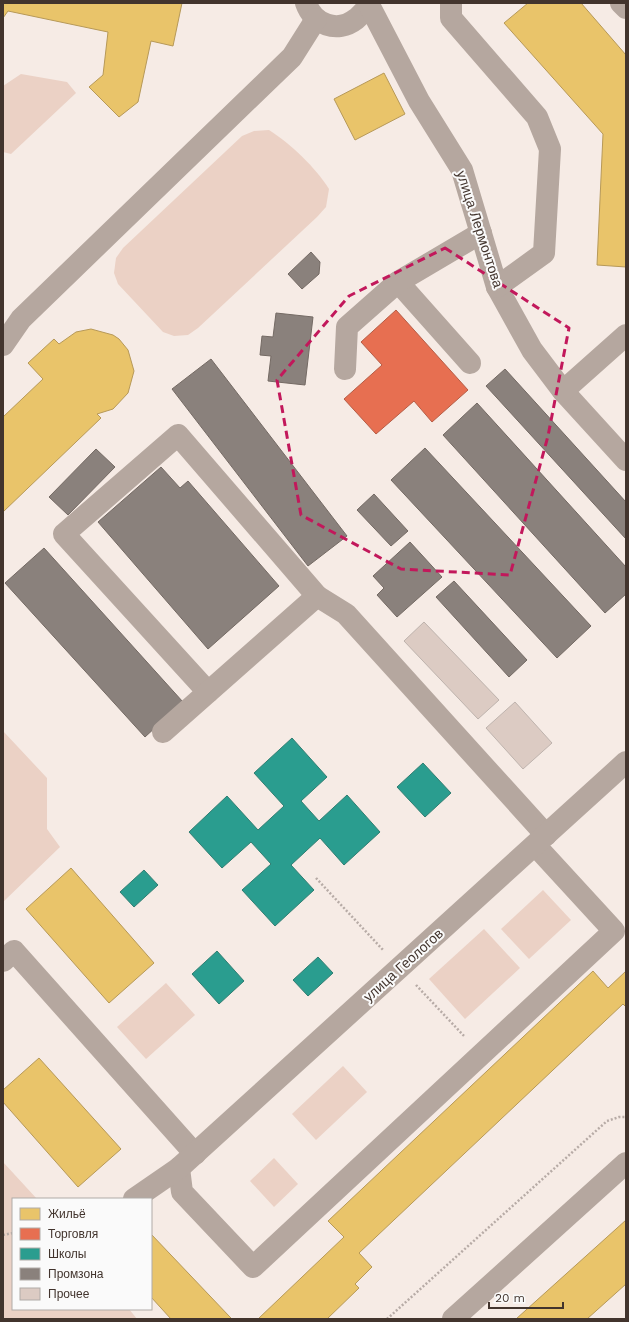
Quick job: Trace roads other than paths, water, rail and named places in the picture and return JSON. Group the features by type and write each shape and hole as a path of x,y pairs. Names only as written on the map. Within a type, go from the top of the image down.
{"street":[{"path":"451,3 451,18 538,117 550,149 544,253 497,287"},
{"path":"621,3 626,8"},
{"path":"3,345 21,319 292,57 311,11 330,26 346,25 355,20 368,4"},
{"name":"улица Лермонтова","path":"368,4 419,101 462,170 497,287 532,350 563,391 626,460"},
{"path":"345,369 347,327 398,282 481,233"},
{"path":"398,282 470,363"},
{"path":"563,391 626,335"},
{"path":"3,961 14,951 187,1161 182,1192 253,1267 614,931 540,840 346,614 317,596 178,435 64,534 208,692"},
{"path":"163,732 317,596"},
{"name":"улица Геологов","path":"135,1198 187,1161 626,762"},
{"path":"453,1319 626,1163"}]}
